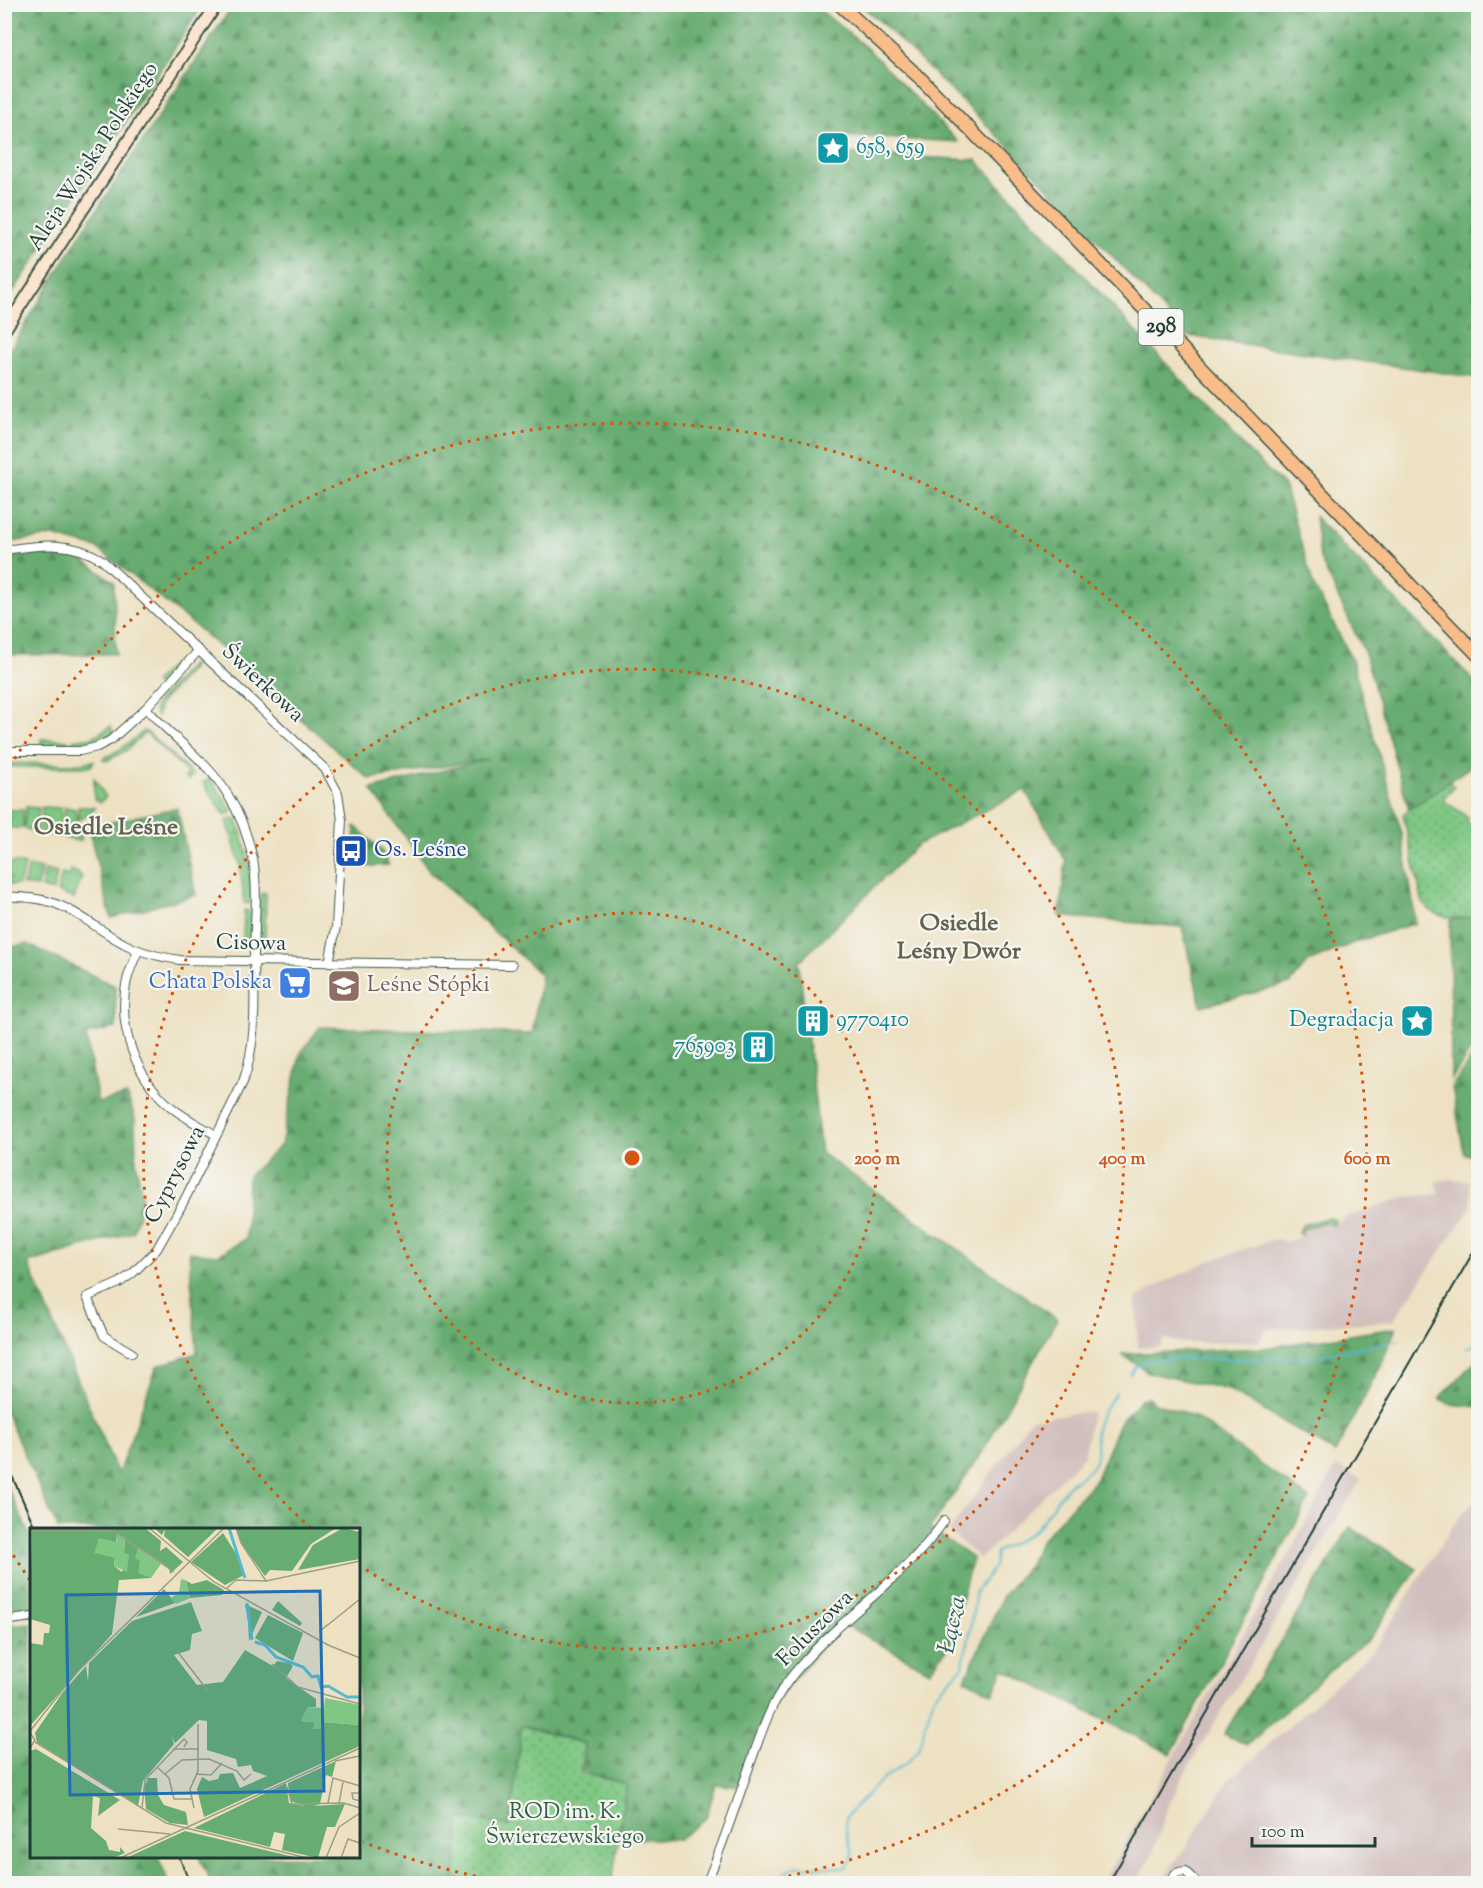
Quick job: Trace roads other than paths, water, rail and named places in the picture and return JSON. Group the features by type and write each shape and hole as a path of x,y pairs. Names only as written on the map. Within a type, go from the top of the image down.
{"main road":[{"name":"Aleja Wojska Polskiego","path":"4,331 217,4"},
{"name":"298","path":"839,4 920,78 1479,654"}],"street":[{"name":"Świerkowa","path":"4,550 54,545 74,547 94,555 110,566 320,764 333,780 338,793 342,820 338,909 329,963"},
{"path":"4,751 69,752 97,747 111,740 146,708 199,650"},
{"name":"Cyprysowa","path":"132,1353 104,1336 87,1297 119,1283 133,1273 157,1249 176,1217 243,1082 253,1037 255,870 250,844 229,796 213,774 146,708"},
{"name":"Cisowa","path":"4,896 51,902 75,912 138,951 180,960 512,965"},
{"path":"138,951 129,972 124,996 127,1032 134,1055 150,1085 161,1097 177,1112 216,1135"},
{"name":"Foluszowa","path":"706,1884 722,1847 769,1710 781,1691 808,1656 876,1594 935,1535 944,1521"},
{"path":"4,1621 30,1617"},
{"path":"1171,1884 1176,1872 1185,1871 1198,1884"}],"waterway":[{"name":"Łącza","path":"1130,1374 1137,1366 1146,1362 1167,1359 1313,1357 1399,1340"},
{"name":"Łącza","path":"1467,1348 1478,1342"},
{"name":"Łącza","path":"772,1884 773,1880 797,1866 846,1868 852,1860 845,1827 846,1817 879,1782 908,1762 918,1750 934,1696 962,1667 976,1591 994,1567 996,1552 1034,1530 1069,1485 1093,1465 1097,1449 1097,1424 1116,1393"}],"railway":[{"path":"1108,1884 1478,1244"},
{"path":"4,1458 35,1528"},
{"path":"180,1858 190,1884"}],"place":[{"name":"658, 659","path":"833,148"},
{"name":"Os. Leśne","path":"351,851"},
{"name":"Chata Polska","path":"295,983"},
{"name":"Leśne Stópki","path":"344,986"},
{"name":"9770410","path":"813,1021"},
{"name":"Degradacja","path":"1417,1021"},
{"name":"765903","path":"758,1047"}],"district":[{"name":"Osiedle Leśne","path":"106,828"},
{"name":"Osiedle Leśny Dwór","path":"959,938"}],"park label":[{"name":"ROD im. K. Świerczewskiego","path":"565,1826"}]}
